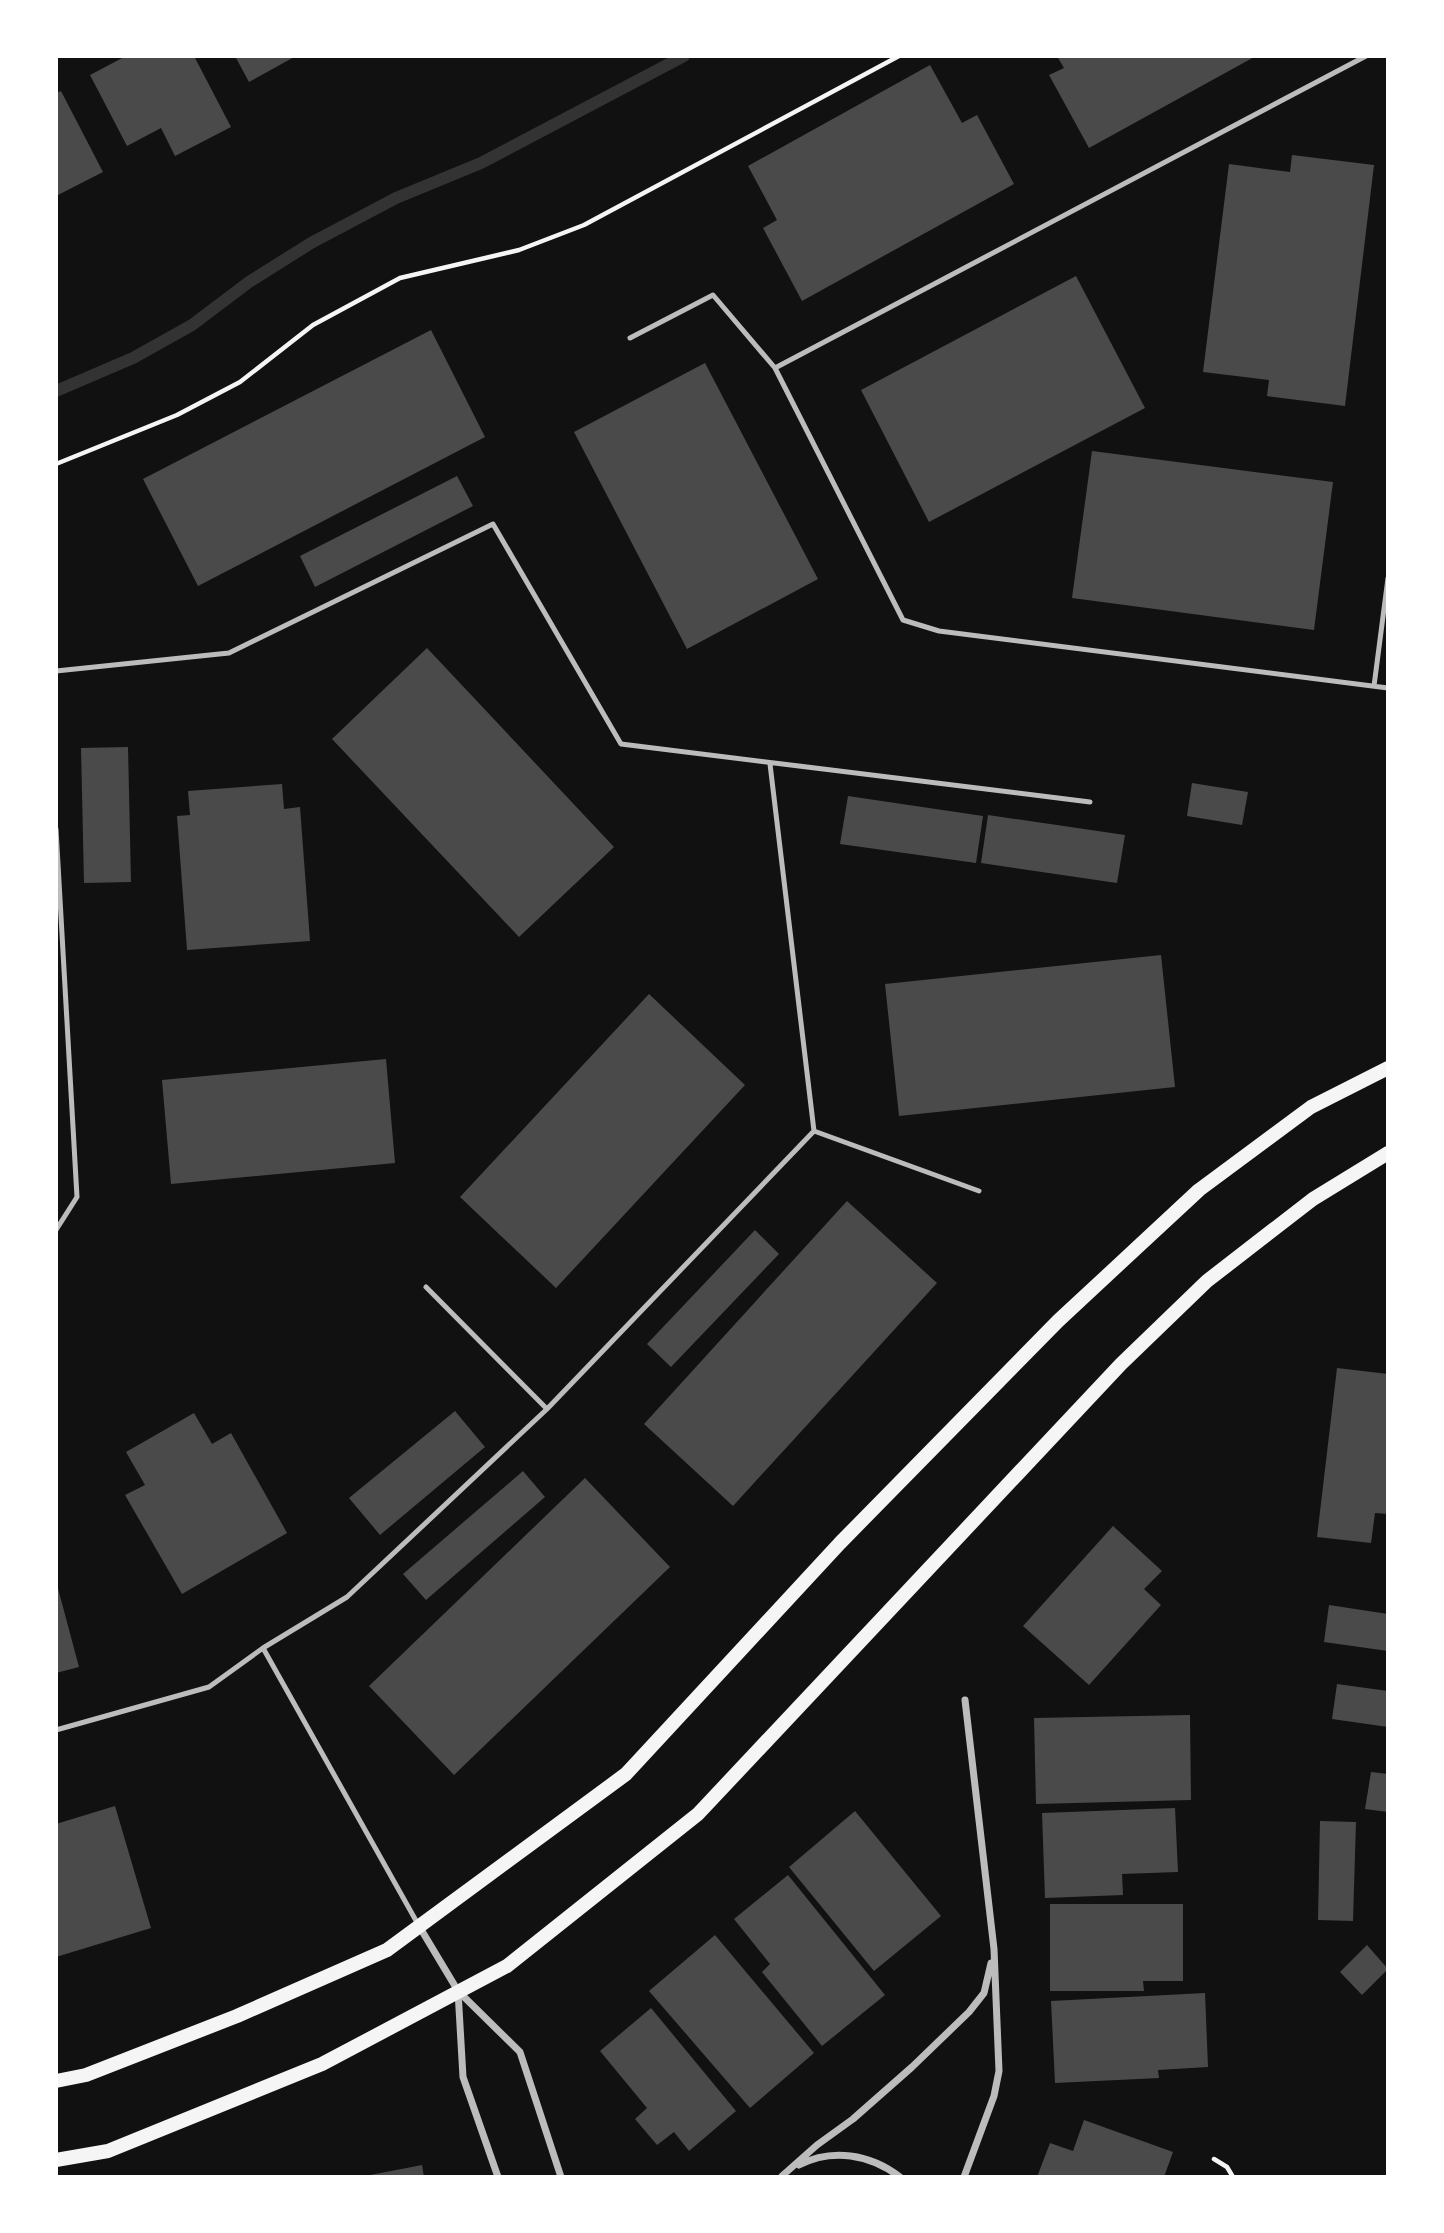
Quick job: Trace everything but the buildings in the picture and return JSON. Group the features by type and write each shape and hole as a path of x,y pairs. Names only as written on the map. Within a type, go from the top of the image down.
{"main road":[{"path":"56,2081 86,2075 237,2016 387,1950 626,1774 840,1543 1058,1321 1199,1190 1311,1107 1388,1068"},
{"path":"56,2160 108,2151 322,2064 507,1966 698,1814 1121,1364 1197,1290 1313,1199 1388,1153"}],"street":[{"path":"964,2177 994,2096 999,2071 994,1949 965,1700"},
{"path":"419,1926 458,1991 520,2052 561,2177"},
{"path":"781,2176 863,2110 969,2012 984,1993 994,1949"},
{"path":"458,1991 463,2077 498,2177"},
{"path":"781,2176 805,2162 827,2156 849,2155 879,2164 900,2177"}],"lane":[{"path":"775,368 1366,56"},
{"path":"630,338 713,295 775,368 903,621 939,631 1388,688"},
{"path":"56,671 229,653 493,524 621,744 1090,802"},
{"path":"1374,686 1388,578"},
{"path":"771,764 814,1130"},
{"path":"56,829 77,1197 56,1230"},
{"path":"814,1130 979,1191"},
{"path":"56,1730 209,1687 263,1648 347,1597 547,1409 814,1130"},
{"path":"426,1287 547,1409"},
{"path":"263,1648 419,1926"}],"path":[{"path":"56,464 177,415 240,382 313,325 400,278 519,250 584,225 899,56"},
{"path":"1214,2159 1227,2167 1233,2177"}],"waterway":[{"path":"56,391 133,358 192,325 249,282 311,243 396,198 481,163 684,56"}]}
